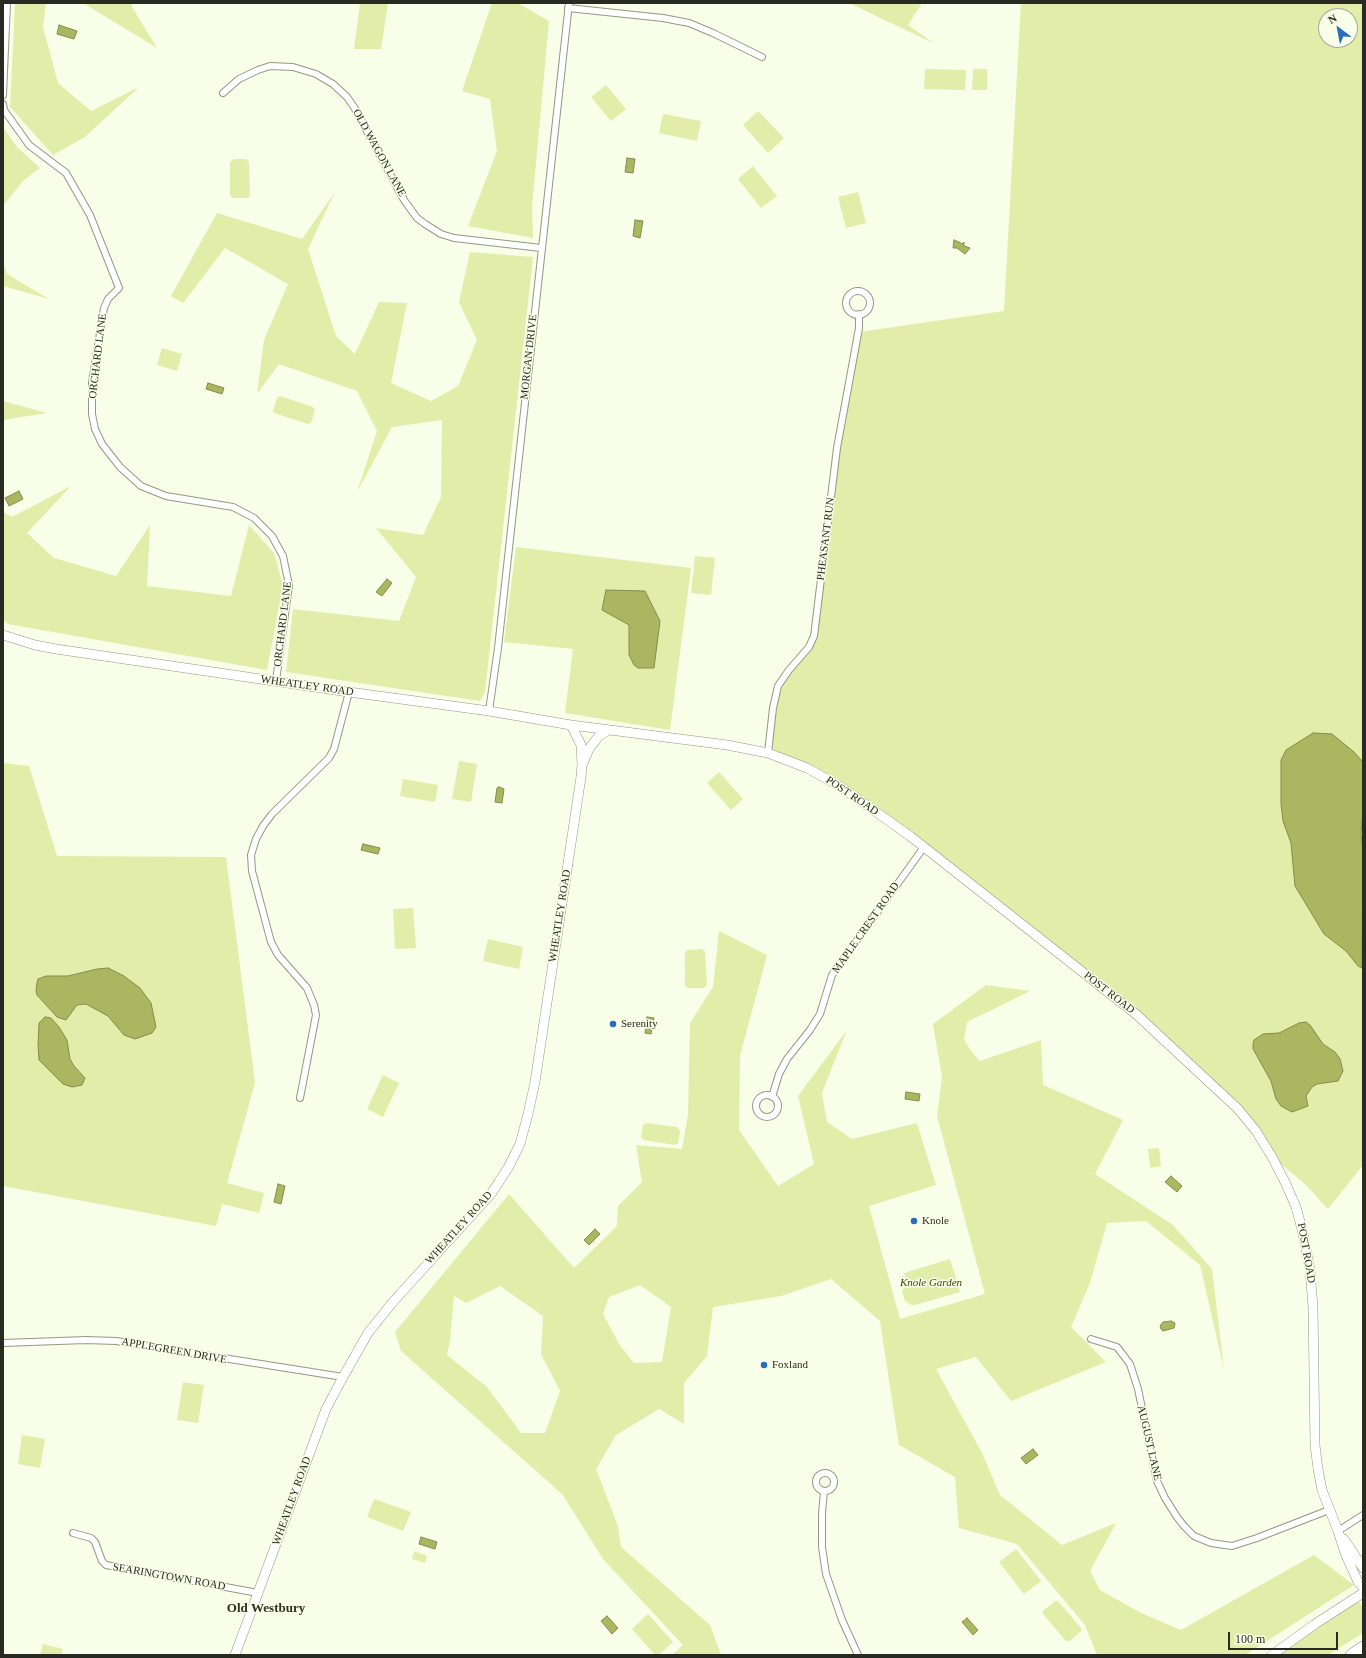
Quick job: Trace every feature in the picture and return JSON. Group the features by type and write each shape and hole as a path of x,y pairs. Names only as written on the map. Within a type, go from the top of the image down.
{"highway":[{"path":"1351,1655 1363,1647"}],"main road":[{"name":"WHEATLEY ROAD","path":"3,635 35,645 56,649 349,692 489,710 571,725 581,745 582,765 535,1082 520,1144 508,1168 491,1194 392,1302 368,1333 326,1409 235,1655"},
{"name":"POST ROAD","path":"571,725 726,745 768,753 807,768 841,787 924,847 1131,1010 1162,1037 1238,1109 1256,1131 1272,1157 1296,1207 1304,1233 1314,1318 1315,1445 1320,1481 1345,1553 1358,1582 1363,1587"},
{"name":"WHEATLEY ROAD","path":"582,765 589,749 598,737 608,730"},
{"name":"POST ROAD","path":"1338,1531 1363,1568"},
{"path":"1272,1655 1315,1624 1363,1593"}],"street":[{"path":"3,95 7,3"},
{"path":"568,6 663,18 690,23 762,57"},
{"name":"MORGAN DRIVE","path":"489,710 498,648 568,6"},
{"name":"OLD WAGON LANE","path":"223,93 239,79 270,66 293,67 316,74 329,81 347,97 354,107 404,200 417,218 424,224 441,234 454,238 541,248"},
{"name":"ORCHARD LANE","path":"3,104 4,110 29,145 62,168 66,173 90,215 119,288 108,299 104,308 92,383 92,414 102,444 120,467 141,486 166,496 233,508 254,518 272,536 283,556 289,585 276,681"},
{"name":"PHEASANT RUN","path":"768,753 773,708 778,686 789,670 809,647 814,636 837,448 859,328 859,314"},
{"path":"300,1098 316,1015 314,1004 307,988 278,955 272,942 252,871 251,855 256,839 268,820 328,758 334,749 349,692"},
{"name":"MAPLE CREST ROAD","path":"772,1097 778,1074 787,1059 810,1030 820,1014 832,975 924,847"},
{"name":"AUGUST LANE","path":"1091,1339 1117,1347 1130,1364 1138,1389 1157,1481 1165,1498 1177,1517 1194,1536 1211,1544 1232,1546 1329,1510"},
{"name":"APPLEGREEN DRIVE","path":"3,1343 86,1340 116,1341 343,1378"},
{"path":"824,1491 822,1513 822,1547 826,1574 842,1620 858,1655"},
{"path":"1338,1531 1363,1515"},
{"name":"SEARINGTOWN ROAD","path":"73,1533 91,1538 102,1561 106,1565 258,1593"}],"green space":[{"path":"15,3 61,3 46,4 43,27 58,83 91,111 139,87 85,137 53,155 10,107"},
{"path":"83,3 132,3 132,7 157,48"},
{"path":"360,3 388,3 381,49 354,49"},
{"path":"492,3 518,3 549,21 532,207 533,238 468,226 497,151 490,99 462,91"},
{"path":"849,3 922,3 908,25 935,44"},
{"path":"1021,3 1363,3 1363,1165 1328,1209 1303,1182 1272,1157 1256,1131 1162,1037 841,787 768,753 778,686 814,636 837,448 859,332 1004,311"},
{"path":"925,69 966,70 965,90 924,89"},
{"path":"973,69 987,69 987,90 972,90"},
{"path":"606,85 626,109 611,121 591,97"},
{"path":"758,111 784,138 768,153 743,125"},
{"path":"663,114 701,121 697,141 659,133"},
{"path":"3,127 17,147 40,168 24,180 3,206"},
{"path":"234,159 246,159 249,162 250,196 248,198 233,198 230,196 230,162"},
{"path":"753,166 777,196 761,208 738,179"},
{"path":"335,192 308,249 336,336 355,354 379,302 407,303 391,383 431,401 458,386 477,340 459,302 470,252 533,257 485,692 480,701 286,672 293,609 399,621 416,577 376,528 423,535 441,497 442,420 392,427 357,492 377,431 357,391 279,364 257,394 264,340 288,284 225,248 183,303 171,296 217,213 302,239"},
{"path":"858,192 866,223 846,228 838,197"},
{"path":"3,262 7,274 49,299 3,286"},
{"path":"162,348 182,354 177,371 157,365"},
{"path":"280,396 313,407 315,410 311,423 308,424 274,413 273,411 277,398"},
{"path":"3,401 47,413 3,420"},
{"path":"71,486 27,533 54,558 116,576 150,525 147,586 231,596 249,525 274,553 283,585 267,670 8,624 3,620 3,512 12,517"},
{"path":"516,547 691,568 670,730 565,713 573,649 504,642"},
{"path":"695,556 715,558 711,595 691,593"},
{"path":"459,761 477,764 471,802 452,799"},
{"path":"3,763 29,766 57,856 226,857 255,1083 227,1183 264,1193 259,1213 222,1204 216,1226 3,1186"},
{"path":"719,772 743,799 731,810 707,783"},
{"path":"403,779 438,785 435,802 400,796"},
{"path":"413,908 416,948 395,949 393,909"},
{"path":"719,931 767,955 740,1056 739,1130 778,1186 814,1164 798,1096 847,1030 822,1093 827,1122 852,1139 917,1123 936,1185 869,1206 900,1319 985,1294 937,1116 942,1077 933,1024 986,985 1030,991 967,1022 964,1039 971,1051 980,1061 1041,1040 1043,1085 1123,1120 1095,1174 1173,1225 1212,1269 1224,1369 1200,1265 1146,1221 1107,1223 1090,1283 1071,1327 1106,1362 1011,1401 976,1357 936,1369 982,1453 1000,1495 1062,1545 1116,1523 1090,1571 1100,1590 1141,1613 1181,1630 1314,1555 1354,1585 1245,1655 1097,1655 1085,1625 1017,1544 959,1528 955,1477 899,1445 880,1321 831,1279 781,1296 713,1307 707,1356 684,1383 684,1424 659,1409 616,1435 596,1469 618,1526 621,1547 710,1625 721,1655 672,1655 683,1645 603,1559 563,1495 401,1351 395,1332 509,1194 574,1268 617,1226 618,1206 642,1182 636,1145 682,1149 688,1114 690,1023 713,987","holes":["640,1285 671,1307 662,1362 634,1363 619,1344 603,1314 609,1297","500,1286 543,1316 541,1354 560,1391 545,1433 521,1433 487,1387 447,1355 450,1341 454,1296 466,1303"]},
{"path":"488,939 523,947 519,969 483,961"},
{"path":"702,949 705,951 707,985 704,988 688,988 685,986 685,954 687,950"},
{"path":"383,1075 399,1083 383,1117 367,1109"},
{"path":"646,1123 677,1127 680,1131 678,1143 675,1145 644,1140 641,1137 643,1125"},
{"path":"1159,1148 1161,1166 1150,1168 1148,1149"},
{"name":"Knole Garden","path":"950,1259 960,1292 915,1305 911,1305 905,1301 902,1291 907,1284 904,1273"},
{"path":"183,1382 204,1385 198,1423 177,1420"},
{"path":"22,1435 45,1439 40,1468 18,1464"},
{"path":"374,1499 411,1512 403,1531 367,1517"},
{"path":"1016,1549 1041,1581 1024,1594 999,1562"},
{"path":"414,1551 427,1556 425,1563 412,1559"},
{"path":"1358,1600 1361,1605 1363,1605 1363,1633 1328,1655 1278,1655"},
{"path":"1055,1601 1058,1601 1081,1628 1081,1631 1070,1641 1066,1641 1043,1614 1043,1611"},
{"path":"648,1614 673,1642 659,1655 655,1655 632,1629"},
{"path":"43,1644 63,1649 61,1655 40,1655"}],"shaded area":[{"path":"59,25 77,31 74,39 57,34"},
{"path":"627,158 635,159 633,173 625,172"},
{"path":"635,220 643,221 640,238 633,236"},
{"path":"954,240 962,244 964,242 964,246 970,248 965,254 957,248 953,248"},
{"path":"208,383 224,388 222,394 206,389"},
{"path":"19,491 23,499 9,506 5,498"},
{"path":"387,579 392,583 382,596 376,592"},
{"path":"606,590 645,591 660,621 654,668 638,668 634,665 629,655 629,625 602,610"},
{"path":"1313,733 1332,734 1354,752 1363,762 1363,809 1361,834 1363,852 1362,968 1358,966 1346,951 1324,934 1295,886 1291,843 1283,821 1281,804 1281,760 1286,750"},
{"path":"499,787 504,789 502,803 495,802 497,788"},
{"path":"363,844 380,848 378,854 361,850"},
{"path":"108,968 124,976 140,988 151,1003 156,1027 152,1033 135,1039 124,1035 108,1016 86,1004 77,1005 66,1020 57,1017 37,995 36,990 38,979 46,976 68,976"},
{"path":"45,1017 51,1018 67,1040 70,1059 85,1078 82,1085 72,1087 63,1084 39,1060 39,1023"},
{"path":"647,1017 654,1018 651,1034 645,1033"},
{"path":"1306,1022 1310,1025 1323,1044 1335,1052 1340,1059 1343,1071 1338,1081 1317,1084 1312,1087 1306,1096 1308,1106 1292,1112 1281,1106 1276,1099 1271,1081 1253,1049 1253,1044 1254,1040 1263,1034 1279,1033 1299,1023"},
{"path":"906,1092 920,1094 919,1101 905,1099"},
{"path":"1171,1176 1182,1186 1177,1192 1165,1182"},
{"path":"278,1184 285,1186 281,1204 274,1202"},
{"path":"595,1229 600,1234 589,1245 584,1240"},
{"path":"1171,1321 1175,1323 1174,1328 1163,1331 1161,1329 1160,1326 1163,1322"},
{"path":"1033,1449 1038,1455 1026,1464 1021,1458"},
{"path":"421,1537 437,1542 435,1549 419,1544"},
{"path":"607,1616 618,1628 612,1634 601,1621"},
{"path":"967,1618 978,1630 973,1635 962,1622"}],"place":[{"name":"Serenity","path":"613,1024"},
{"name":"Knole","path":"914,1221"},
{"name":"Foxland","path":"764,1365"}],"district":[{"name":"Old Westbury","path":"266,1609"}]}
